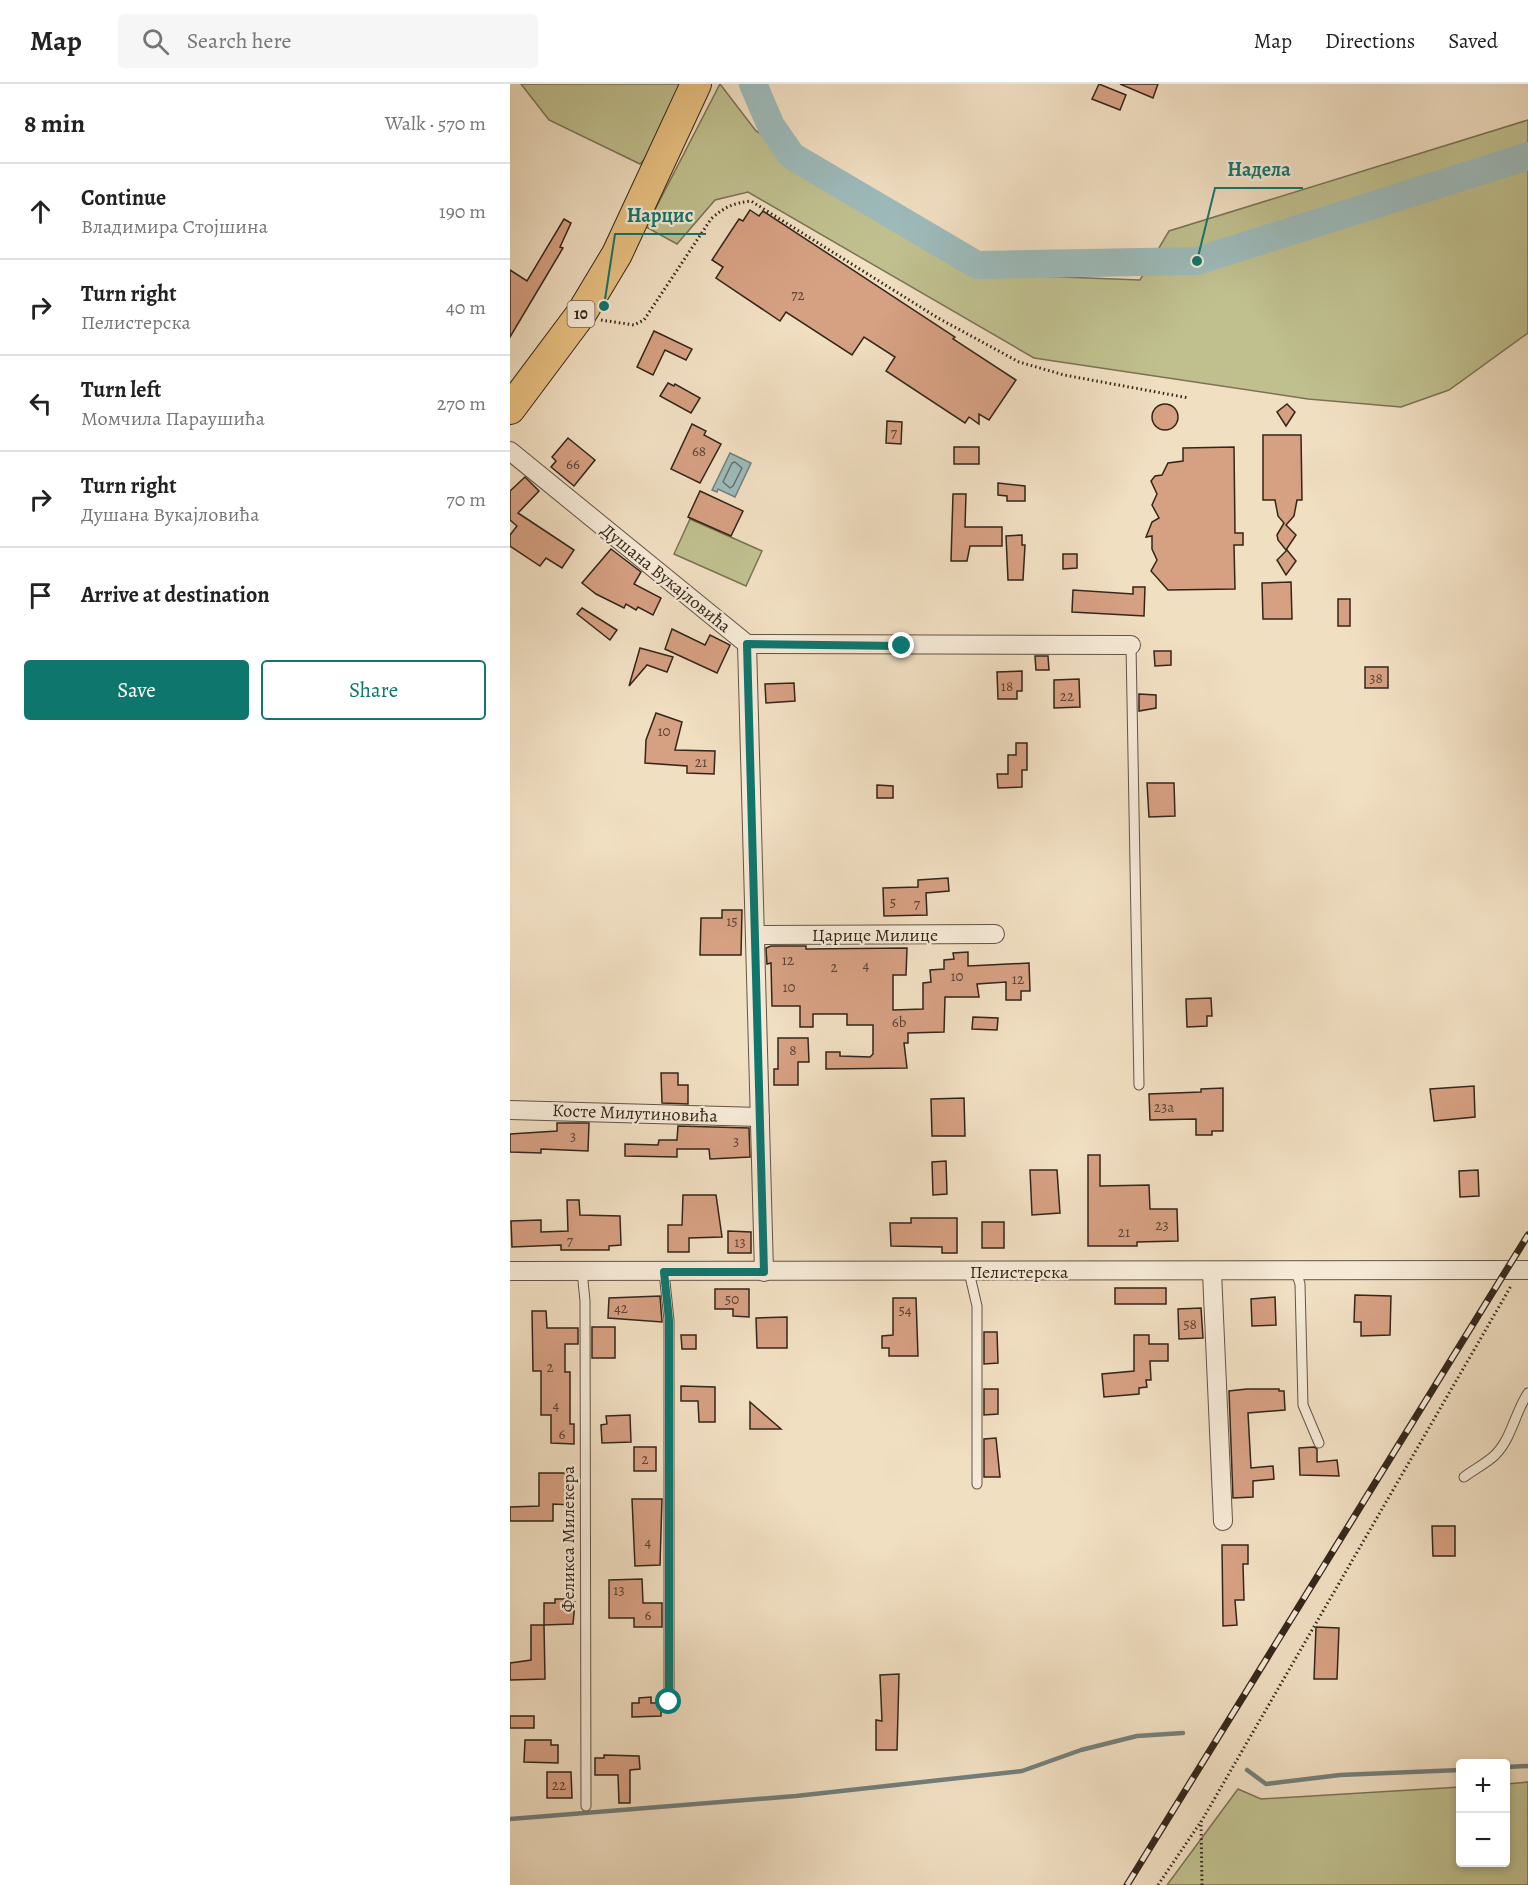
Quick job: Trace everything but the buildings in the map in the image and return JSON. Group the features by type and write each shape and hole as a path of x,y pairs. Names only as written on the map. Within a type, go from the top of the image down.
{"main road":[{"name":"10","path":"510,409 581,314 617,254 696,84"}],"street":[{"name":"Душана Вукајловића","path":"510,451 747,644 1131,645"},
{"path":"747,644 764,1272"},
{"name":"Царице Милице","path":"755,935 995,934"},
{"name":"Косте Милутиновића","path":"510,1110 760,1117"},
{"name":"Пелистерска","path":"510,1271 1524,1270"},
{"path":"1212,1272 1223,1521"}],"lane":[{"path":"1131,645 1139,1085"},
{"name":"Феликса Милекера","path":"582,1271 585,1301 586,1806"},
{"path":"664,1272 669,1320 669,1702"},
{"path":"969,1272 977,1306 977,1484"},
{"path":"1296,1272 1300,1284 1304,1406 1319,1443"},
{"path":"1464,1477 1495,1455 1514,1425 1519,1406 1528,1393"}],"path":[{"path":"581,314 614,324 634,325 644,320 711,219 722,209 734,203 751,201 938,318 1019,362 1064,375 1189,398"},
{"path":"1158,1885 1201,1822 1524,1270"},
{"path":"1201,1822 1202,1885"}],"green space":[{"path":"521,84 687,84 662,140 640,164 549,120"},
{"path":"720,84 756,131 1009,275 1140,280 1169,231 1528,120 1528,333 1449,390 1401,407 1308,399 1034,358 748,192 715,200 677,244 646,227"},
{"path":"690,519 762,551 746,586 674,554"},
{"path":"1528,1782 1528,1885 1167,1885 1238,1789 1261,1799 1456,1787 1456,1867 1510,1867 1510,1784"}],"water":[{"path":"730,453 751,463 735,497 718,489 717,492 712,490"}],"waterway":[{"path":"753,84 771,126 792,156 977,265 1197,261 1528,156"},
{"path":"510,1819 796,1796 1022,1771 1081,1750 1137,1736 1183,1733"},
{"path":"1510,1767 1528,1766"},
{"path":"1247,1770 1266,1784 1340,1775 1456,1770"}],"railway":[{"path":"1127,1885 1528,1235"}],"place":[{"name":"Надела","path":"1197,261"},
{"name":"Нарцис","path":"604,306"}],"route":[{"path":"669,1702 669,1320 668,1290 664,1272 764,1272 747,644 902,646"}]}
